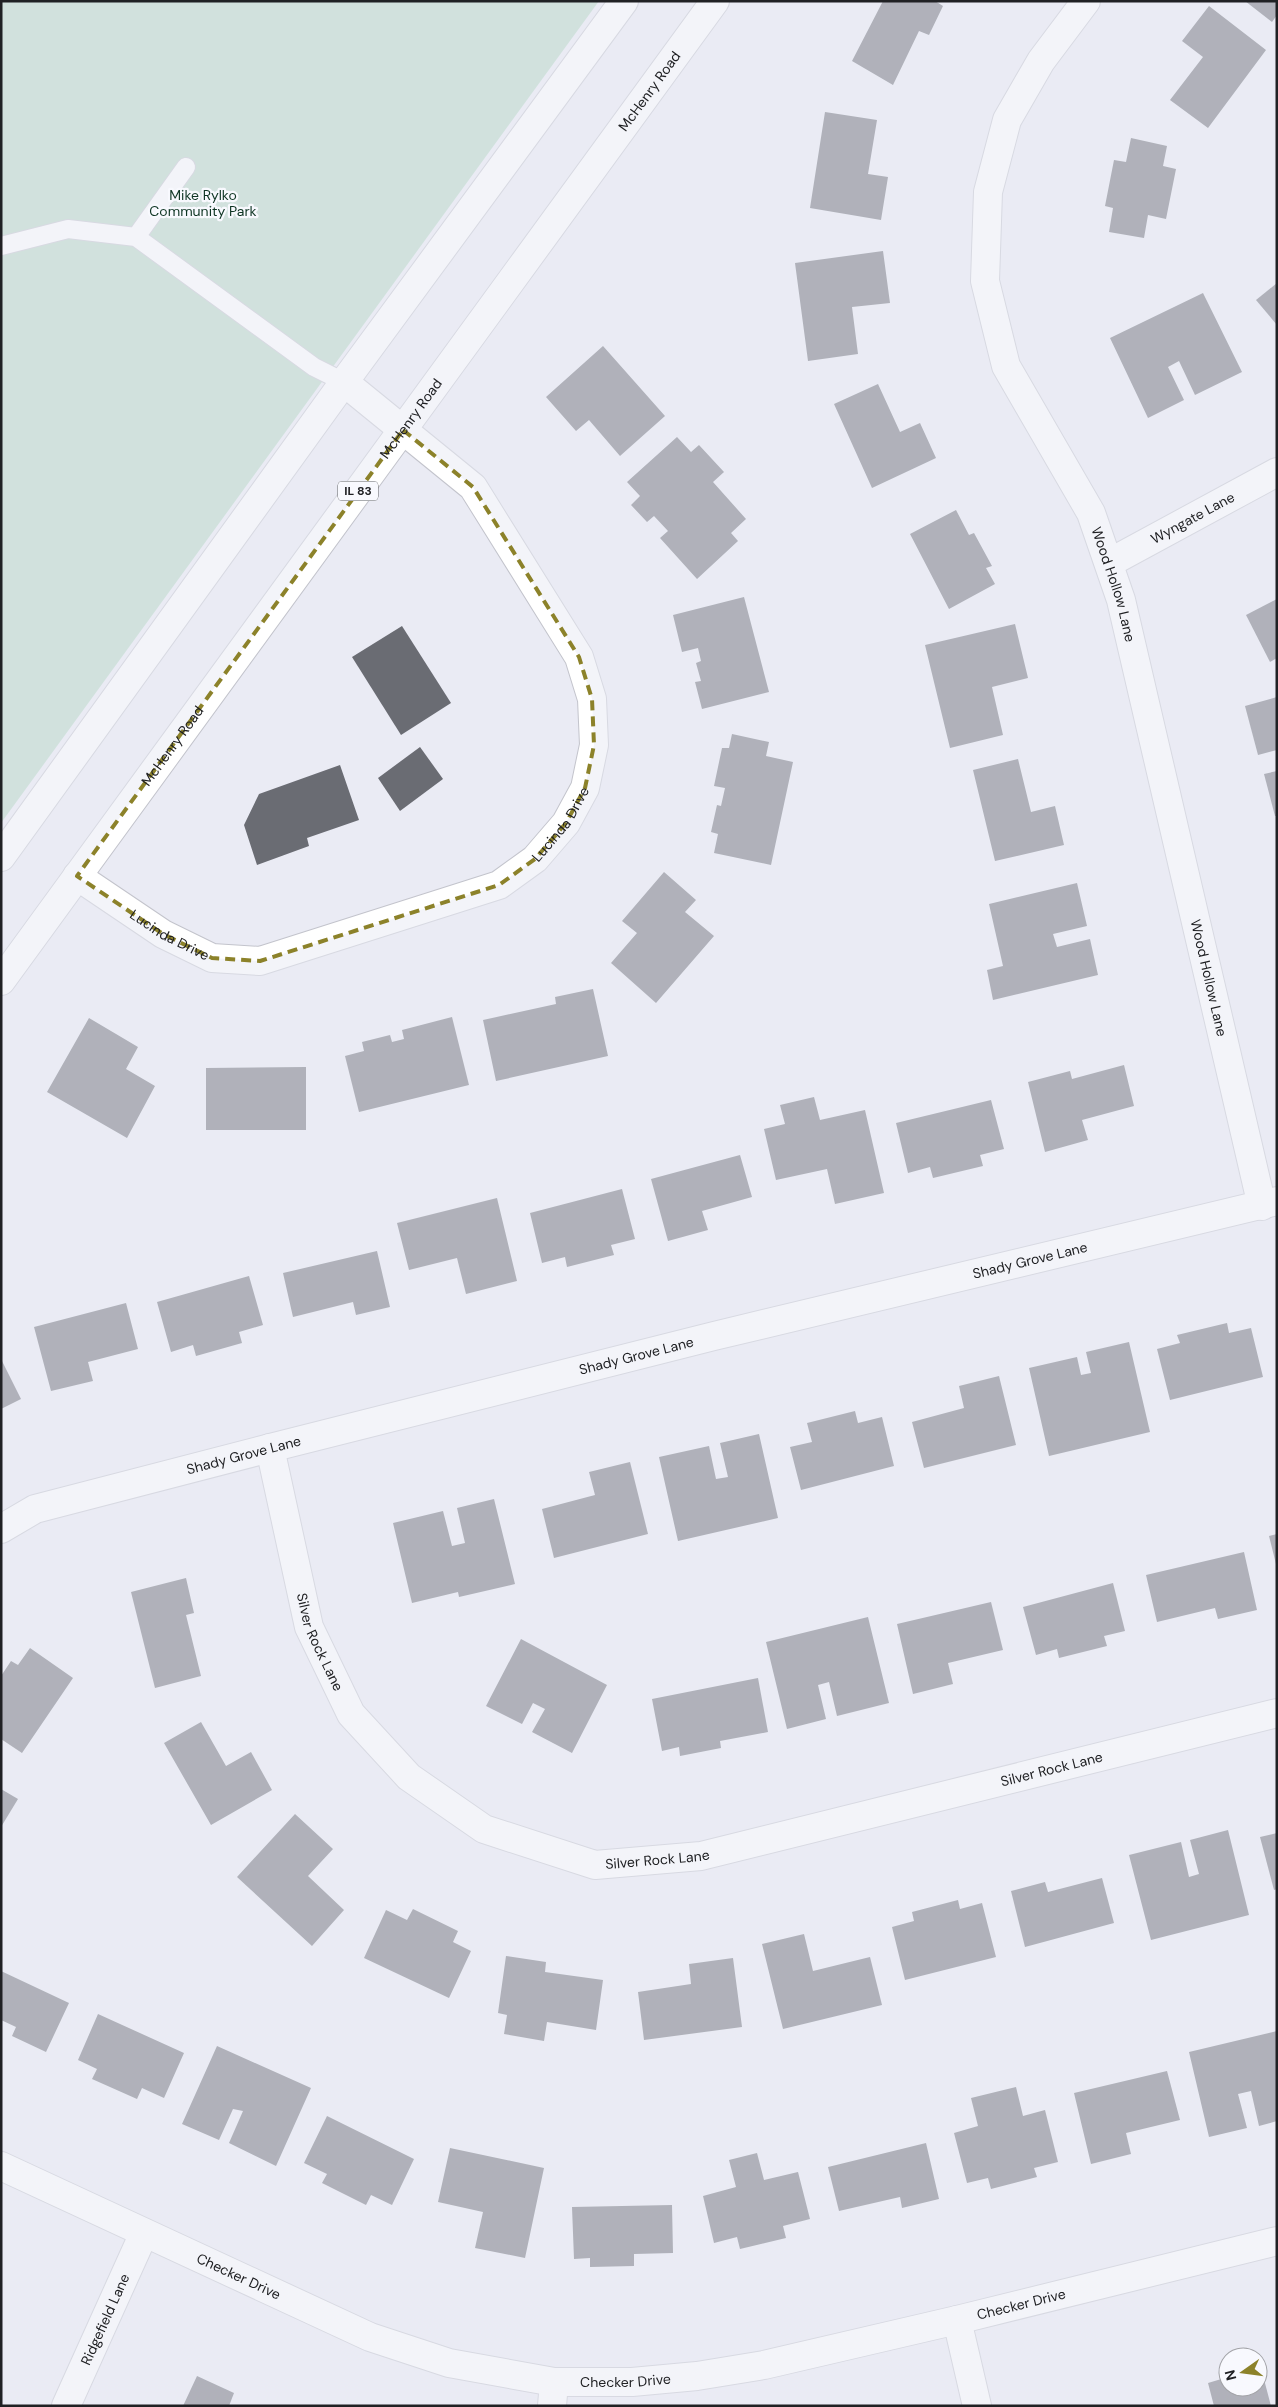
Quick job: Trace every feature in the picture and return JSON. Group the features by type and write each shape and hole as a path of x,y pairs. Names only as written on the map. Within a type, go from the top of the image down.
{"street":[{"path":"1,857 344,382 624,1"},
{"name":"McHenry Road","path":"1,982 715,1"},
{"name":"Wood Hollow Lane","path":"1086,1 1041,61 1007,120 988,192 986,281 1006,366 1091,513 1121,600 1269,1203"},
{"name":"Lucinda Drive","path":"77,876 163,934 212,958 260,961 499,885 535,859 566,823 585,788 594,745 592,699 579,657 473,487 344,382"},
{"name":"Wyngate Lane","path":"1109,563 1277,472"},
{"name":"Shady Grove Lane","path":"1,1529 36,1509 270,1448 714,1336 1269,1203"},
{"name":"Silver Rock Lane","path":"270,1448 309,1627 352,1714 408,1777 484,1829 595,1865 701,1856 1277,1713"},
{"name":"Checker Drive","path":"1,2166 370,2337 553,2394 632,2382 697,2376 764,2365 1277,2241"},
{"name":"Ridgefield Lane","path":"66,2406 144,2233"},
{"path":"956,2320 977,2406"}],"lane":[{"path":"136,237 186,168"},
{"path":"1,246 68,229 136,237 314,367 344,382"}],"highlighted area":[{"path":"403,430 473,487 579,657 592,699 594,745 585,788 566,823 535,859 499,885 260,961 212,958 163,934 77,876"}],"green space":[{"name":"Mike Rylko Community Park","path":"1,1 599,1 1,823"}],"building":[{"path":"883,1 935,1 943,6 929,35 919,31 893,85 852,61"},
{"path":"1245,1 1277,1 1277,15 1272,22"},
{"path":"1209,6 1266,50 1208,128 1170,100 1203,57 1182,41"},
{"path":"825,112 877,120 868,174 888,177 881,220 810,208"},
{"path":"1131,138 1167,146 1163,166 1176,169 1166,219 1148,215 1144,238 1109,232 1113,208 1105,206 1114,160 1126,162"},
{"path":"883,251 890,303 852,307 858,354 808,361 795,263"},
{"path":"1277,283 1277,325 1256,300"},
{"path":"1203,293 1242,372 1195,395 1179,361 1168,367 1184,400 1148,418 1110,338"},
{"path":"603,346 665,416 620,456 589,420 576,431 546,397"},
{"path":"878,384 900,432 920,423 936,458 872,488 834,404"},
{"path":"677,437 691,452 699,445 724,472 713,482 746,519 731,533 738,541 697,579 660,538 668,531 654,516 647,522 631,505 640,496 627,482"},
{"path":"956,510 969,535 974,533 992,566 986,568 995,584 949,609 910,534"},
{"path":"744,597 769,692 702,709 695,682 701,681 696,663 701,661 698,648 682,652 673,615"},
{"path":"1277,599 1277,658 1270,662 1246,615"},
{"path":"1015,624 1028,678 992,687 1003,735 950,748 925,645"},
{"path":"402,626 451,703 401,735 352,657"},
{"path":"1277,697 1277,750 1258,755 1245,706"},
{"path":"732,734 769,742 766,756 793,762 771,865 714,853 718,834 711,832 717,805 721,806 725,788 714,786 722,748 729,748"},
{"path":"420,747 443,779 400,811 378,778"},
{"path":"1018,759 1031,812 1055,806 1064,845 995,861 973,770"},
{"path":"340,765 359,820 307,838 309,846 257,865 244,825 259,794"},
{"path":"1277,771 1277,816 1275,816 1264,774"},
{"path":"664,872 696,900 685,912 714,936 656,1003 611,963 637,933 622,921"},
{"path":"1077,883 1087,926 1053,934 1057,947 1090,939 1098,975 993,1000 987,970 1003,966 989,904"},
{"path":"593,989 608,1056 496,1081 483,1020 556,1004 555,997"},
{"path":"452,1017 469,1085 359,1112 345,1056 364,1051 362,1042 390,1035 392,1042 404,1039 402,1030"},
{"path":"89,1018 138,1047 126,1069 155,1086 127,1138 47,1092"},
{"path":"1124,1065 1134,1106 1082,1120 1088,1140 1045,1152 1028,1082 1070,1071 1072,1079"},
{"path":"306,1067 306,1130 206,1130 206,1068"},
{"path":"814,1097 820,1120 865,1110 884,1193 835,1204 827,1169 776,1180 764,1129 785,1124 780,1105"},
{"path":"991,1100 1004,1149 980,1155 983,1166 933,1178 930,1167 908,1173 896,1123"},
{"path":"740,1155 752,1197 702,1211 708,1230 668,1241 651,1179"},
{"path":"622,1189 635,1239 611,1245 614,1255 567,1267 565,1257 542,1263 530,1213"},
{"path":"497,1198 517,1281 466,1294 457,1258 409,1270 397,1223"},
{"path":"377,1251 390,1307 356,1315 353,1302 293,1317 283,1273"},
{"path":"249,1276 263,1325 239,1332 242,1343 196,1356 193,1345 171,1352 157,1302"},
{"path":"126,1303 138,1349 88,1362 93,1381 51,1391 34,1327"},
{"path":"1227,1323 1229,1333 1251,1328 1263,1377 1170,1400 1157,1349 1180,1343 1177,1335"},
{"path":"1129,1342 1150,1432 1049,1456 1029,1368 1077,1357 1081,1375 1091,1373 1086,1352"},
{"path":"1,1359 21,1399 1,1409"},
{"path":"999,1376 1016,1445 924,1468 912,1422 964,1408 959,1386"},
{"path":"855,1411 858,1423 882,1417 894,1466 801,1490 790,1447 812,1442 807,1423"},
{"path":"759,1434 778,1518 678,1541 659,1457 709,1446 716,1479 728,1477 720,1443"},
{"path":"630,1462 648,1534 554,1558 542,1509 595,1495 589,1472"},
{"path":"494,1499 515,1584 459,1597 458,1592 412,1603 393,1523 443,1511 452,1546 465,1543 457,1508"},
{"path":"1277,1534 1277,1564 1276,1564 1269,1536"},
{"path":"1244,1552 1257,1610 1218,1619 1215,1608 1157,1622 1146,1575"},
{"path":"186,1578 194,1613 186,1615 201,1676 155,1688 131,1592"},
{"path":"1113,1583 1125,1631 1104,1636 1107,1646 1059,1658 1057,1649 1036,1655 1023,1607"},
{"path":"991,1602 1003,1650 948,1663 953,1684 913,1694 897,1624"},
{"path":"868,1617 889,1703 837,1716 829,1682 818,1685 826,1719 787,1729 766,1642"},
{"path":"521,1639 607,1685 572,1753 532,1732 545,1709 533,1703 522,1724 486,1706"},
{"path":"30,1648 73,1678 22,1753 1,1739 1,1676 11,1661 18,1665"},
{"path":"758,1678 768,1732 720,1741 721,1748 680,1756 679,1747 662,1751 652,1699"},
{"path":"201,1722 226,1766 251,1752 272,1790 211,1825 164,1743"},
{"path":"1,1789 18,1799 1,1827"},
{"path":"295,1814 333,1849 308,1876 344,1910 312,1946 237,1877"},
{"path":"1228,1830 1249,1915 1151,1940 1129,1855 1181,1842 1189,1877 1199,1874 1190,1840"},
{"path":"1277,1833 1277,1889 1274,1890 1260,1837"},
{"path":"1102,1878 1114,1923 1025,1947 1011,1891 1045,1882 1048,1892"},
{"path":"958,1900 960,1909 982,1903 996,1957 905,1980 892,1927 914,1921 912,1912"},
{"path":"413,1909 458,1931 453,1942 471,1951 449,1998 364,1958 386,1910 407,1920"},
{"path":"804,1934 813,1971 870,1957 882,2005 783,2029 762,1944"},
{"path":"506,1956 546,1962 545,1972 603,1980 596,2030 547,2022 544,2041 504,2034 507,2015 498,2013"},
{"path":"733,1958 742,2027 644,2040 638,1992 691,1984 689,1964"},
{"path":"1,1971 69,2003 46,2052 12,2036 16,2027 1,2020"},
{"path":"98,2014 184,2053 164,2098 142,2088 137,2099 92,2079 97,2069 78,2060"},
{"path":"1277,2031 1277,2121 1259,2126 1251,2091 1238,2094 1247,2128 1209,2137 1189,2052"},
{"path":"217,2046 311,2088 276,2166 229,2143 243,2111 233,2109 219,2140 182,2124"},
{"path":"1167,2071 1180,2120 1126,2133 1131,2154 1091,2164 1074,2093"},
{"path":"1016,2087 1023,2116 1045,2110 1058,2162 1034,2168 1037,2177 991,2189 988,2178 967,2183 954,2133 978,2126 971,2098"},
{"path":"327,2116 414,2159 392,2205 371,2195 366,2205 322,2183 327,2174 304,2163"},
{"path":"926,2143 939,2199 902,2208 900,2197 839,2211 828,2167"},
{"path":"450,2148 544,2168 525,2258 475,2248 483,2212 438,2202"},
{"path":"757,2153 764,2180 798,2172 810,2219 783,2226 786,2238 740,2249 737,2237 714,2243 703,2196 736,2187 729,2160"},
{"path":"672,2205 673,2253 634,2254 634,2266 590,2267 590,2258 574,2259 572,2207"},
{"path":"197,2376 234,2393 229,2406 183,2406"},
{"path":"1218,2380 1218,2397 1268,2397 1268,2395 1271,2406 1214,2406 1208,2383"}]}
